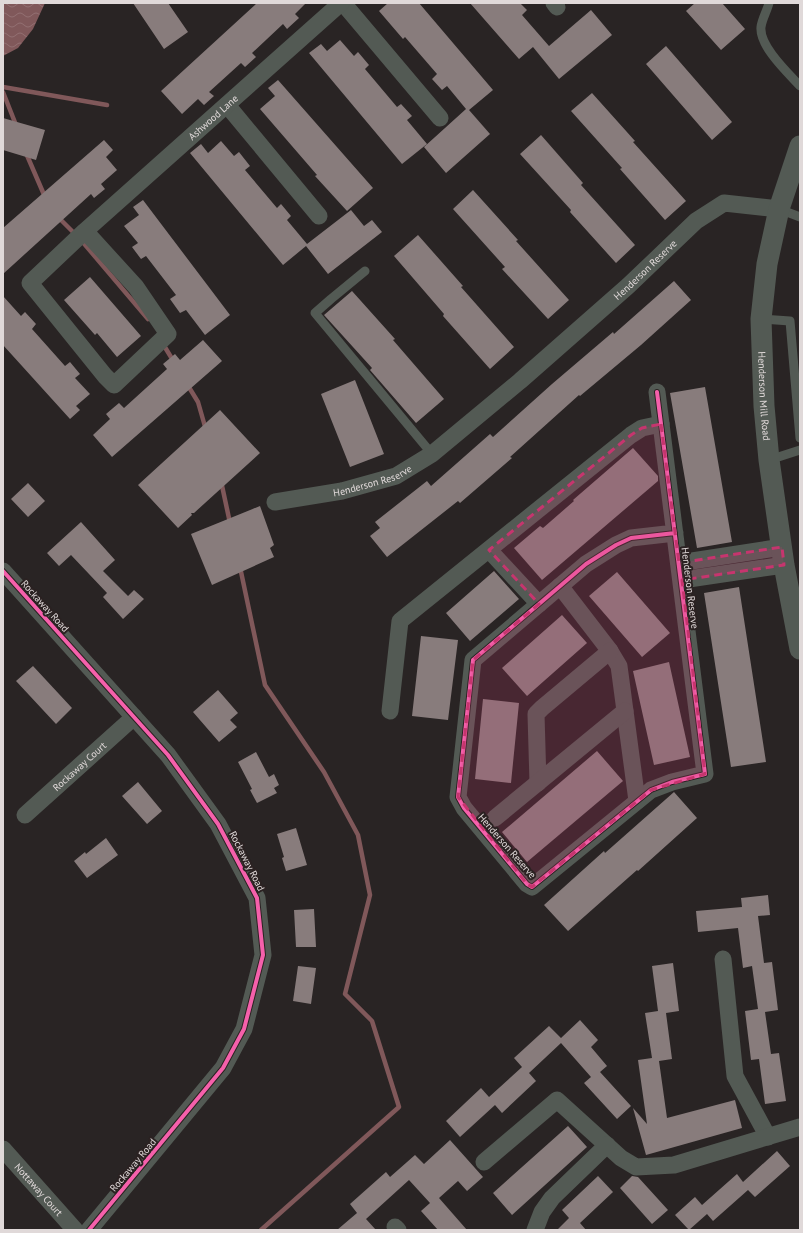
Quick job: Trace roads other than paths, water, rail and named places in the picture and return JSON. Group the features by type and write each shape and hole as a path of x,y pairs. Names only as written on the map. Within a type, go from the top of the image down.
{"street":[{"name":"Ashwood Lane","path":"85,231 136,286 168,334 114,385 105,376 30,283 85,231 342,3"},
{"path":"342,3 440,118"},
{"path":"227,106 319,216"},
{"name":"Henderson Mill Road","path":"800,146 779,209 768,264 761,319 764,406 769,460 783,556 800,649"},
{"name":"Henderson Reserve","path":"275,502 342,491 396,476 432,454 520,381 624,291 696,221 724,203 779,209"},
{"name":"Henderson Reserve","path":"658,392 705,774 672,782 651,790 532,887 527,884 464,808 458,796 473,660 586,564 630,538 675,533"},
{"path":"390,711 400,621 631,435 642,428 661,424"},
{"path":"489,550 539,604"},
{"path":"740,554 742,571"},
{"name":"Henderson Reserve","path":"679,563 740,554 783,556"},
{"name":"Henderson Reserve","path":"682,580 742,571 783,556"},
{"name":"Rockaway Road","path":"3,571 168,755 218,824 257,898 263,955 244,1029 223,1068 89,1230"},
{"path":"560,586 610,651 619,666 637,801"},
{"path":"538,783 536,714 610,651"},
{"name":"Henderson Reserve","path":"495,818 625,711"},
{"name":"Rockaway Court","path":"25,815 134,717"},
{"path":"724,959 735,1076 768,1137"},
{"path":"484,1162 557,1100 621,1158 636,1167 674,1165 800,1127"},
{"path":"535,1230 542,1212 552,1198 607,1145"},
{"name":"Nottaway Court","path":"3,1149 75,1230"}],"lane":[{"path":"769,3 761,27 762,38 800,86"},
{"path":"779,209 800,217"},
{"path":"365,271 315,313 432,454"},
{"path":"761,319 790,321 800,438"},
{"path":"769,460 800,450"}],"water":[{"path":"3,3 45,3 33,29 18,48 3,56"}],"waterway":[{"path":"3,87 107,105"},
{"path":"3,92 16,125"},
{"path":"26,153 45,197"},
{"path":"58,217 81,240 148,319"},
{"path":"163,344 174,362"},
{"path":"187,384 198,402 206,430"},
{"path":"221,481 230,523"},
{"path":"240,567 265,685 324,772 358,835 370,895 345,994 372,1021 399,1107 261,1230"}]}
